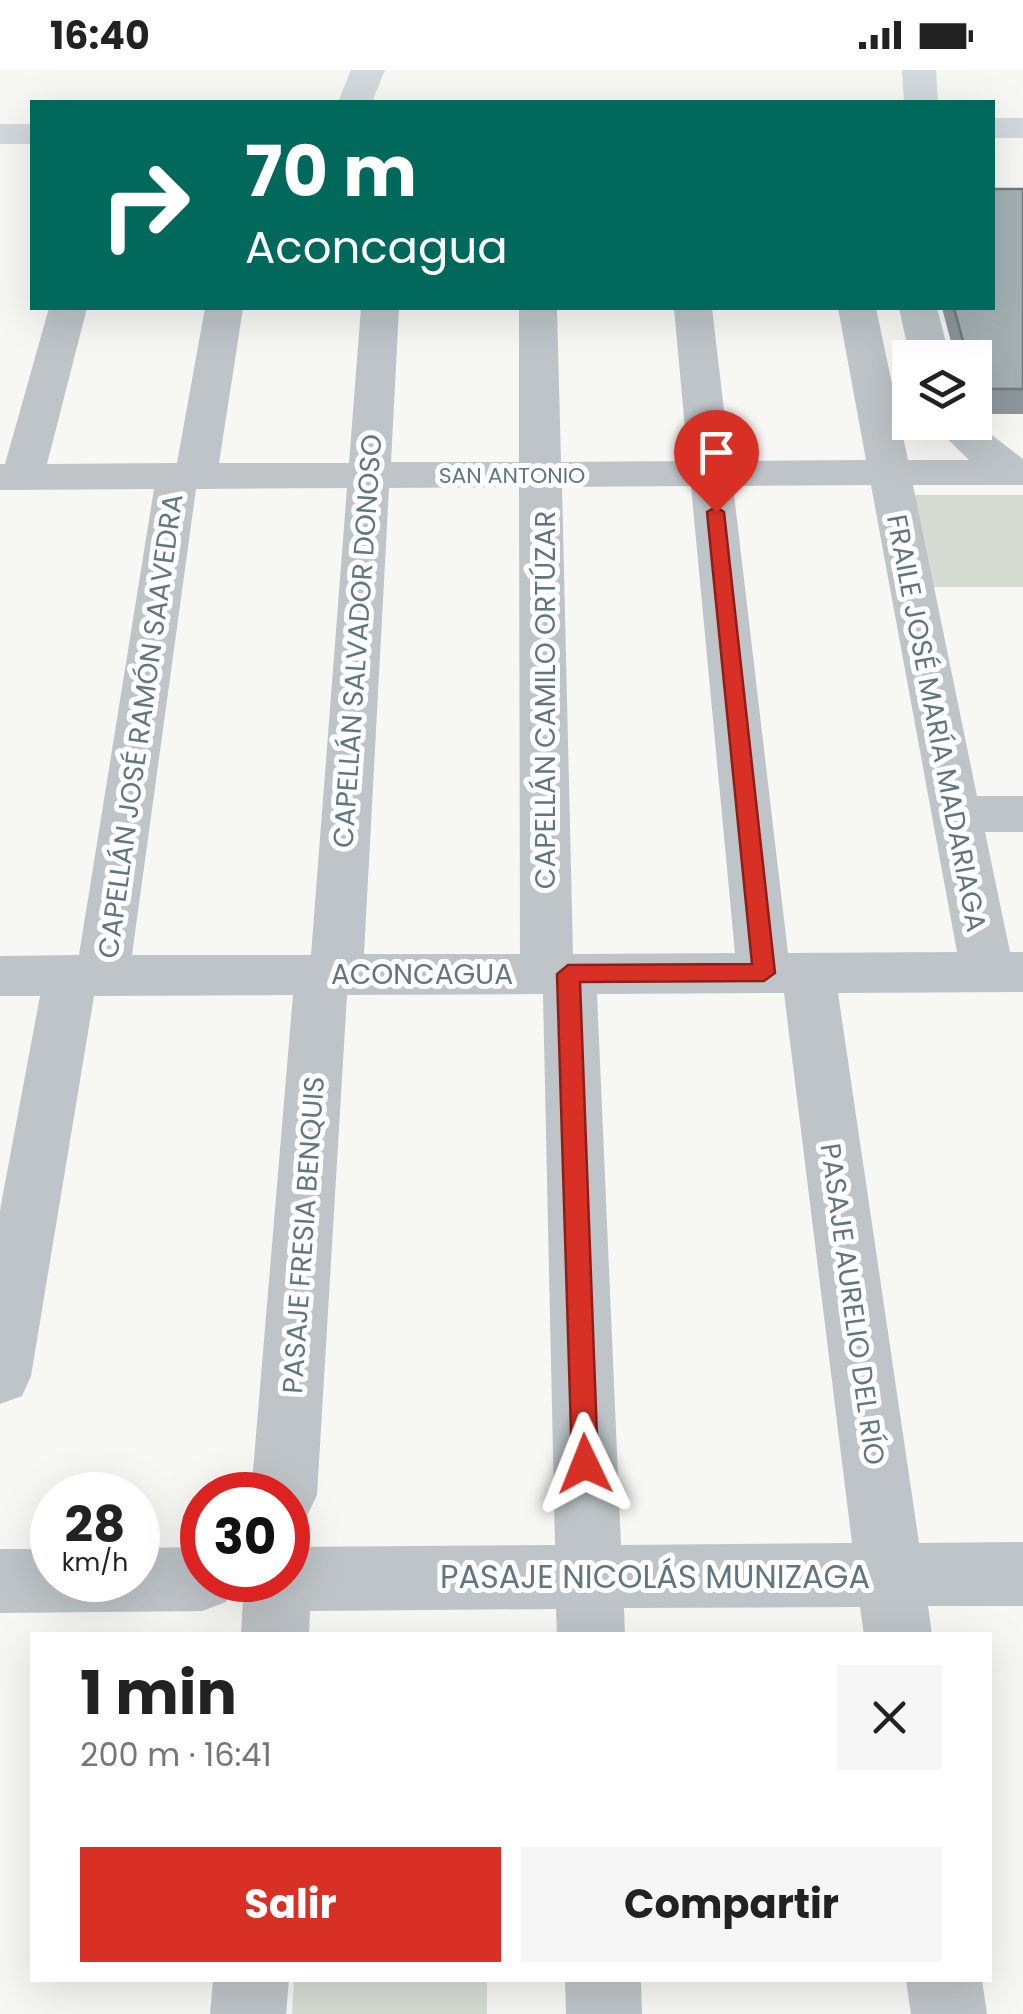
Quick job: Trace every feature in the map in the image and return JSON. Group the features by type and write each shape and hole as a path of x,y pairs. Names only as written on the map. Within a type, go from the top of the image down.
{"main road":[{"path":"356,100 368,70"},
{"path":"919,70 920,100"},
{"path":"995,128 1023,128"},
{"path":"0,134 30,134"}],"street":[{"path":"11,477 67,310"},
{"name":"CAPELLÁN JOSÉ RAMÓN SAAVEDRA","path":"0,1376 224,310"},
{"name":"CAPELLÁN SALVADOR DONOSO","path":"328,975 380,310"},
{"name":"CAPELLÁN CAMILO ORTÚZAR","path":"538,310 558,974 590,1606"},
{"name":"PASAJE AURELIO DEL RÍO","path":"693,310 712,474 786,972 894,1605"},
{"name":"FRAILE JOSÉ MARÍA MADARIAGA","path":"857,310 953,814 1005,972"},
{"path":"918,310 926,340"},
{"path":"974,440 1016,472"},
{"name":"SAN ANTONIO","path":"11,477 1016,472"},
{"path":"953,814 1023,814"},
{"name":"ACONCAGUA","path":"0,976 1005,972"},
{"name":"PASAJE FRESIA BENQUIS","path":"286,1472 328,975"},
{"name":"PASAJE NICOLÁS MUNIZAGA","path":"310,1581 590,1606 894,1605 1023,1574"},
{"path":"0,1581 30,1581"},
{"path":"275,1632 277,1602"},
{"path":"248,2014 250,1982"},
{"path":"603,1982 604,2014"},
{"path":"944,1982 949,2014"}],"shaded area":[{"path":"912,495 1023,495 1023,587 931,587"},
{"path":"294,1982 487,1982 487,2014 292,2014"}],"building":[{"path":"995,189 1023,189 1023,389 992,389 992,340 963,340 955,310 995,310"}],"route":[{"path":"585,1464 568,974 764,973 716,512"}]}
